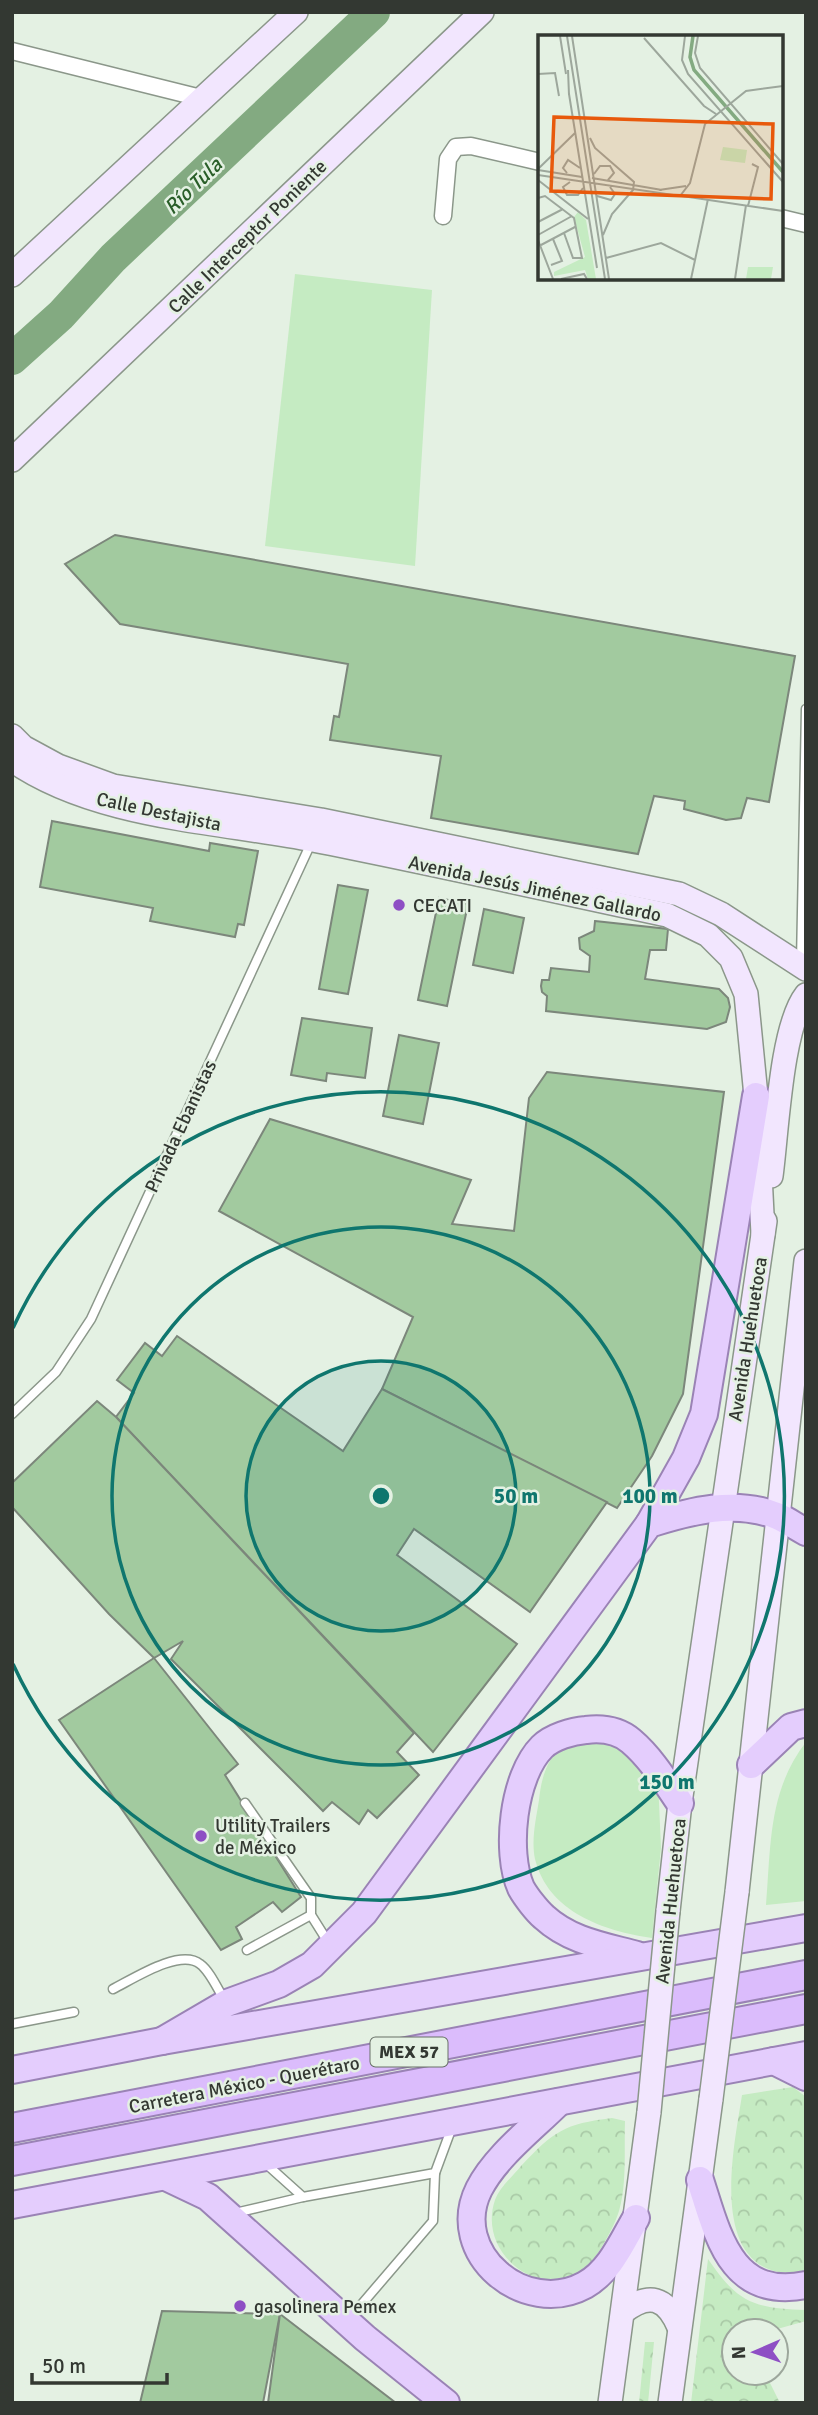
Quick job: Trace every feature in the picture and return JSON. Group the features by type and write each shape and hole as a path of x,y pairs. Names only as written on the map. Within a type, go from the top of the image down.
{"highway":[{"name":"Carretera México - Querétaro","path":"12,2128 806,1975"},
{"name":"Carretera México - Querétaro","path":"12,2161 806,2009"}],"main road":[{"path":"12,275 296,12"},
{"name":"Calle Interceptor Poniente","path":"12,460 482,12"},
{"name":"Calle Destajista","path":"15,753 113,786 317,830"},
{"name":"Avenida Jesús Jiménez Gallardo","path":"317,830 679,894 721,914 803,967"},
{"name":"Avenida Jesús Jiménez Gallardo","path":"317,830 667,915 708,935 731,958 746,994 756,1096 763,1234"},
{"path":"763,1234 789,1039 795,1013 806,995"},
{"path":"162,2041 227,2003 279,1984 312,1965 332,1947 364,1913 649,1524 686,1458 704,1414 756,1096"},
{"name":"Avenida Huehuetoca","path":"610,2403 649,2112 680,1803 721,1507 763,1234"},
{"path":"670,2403 737,1892 776,1515 801,1349 806,1261"},
{"path":"649,1524 687,1511 721,1507 776,1515 806,1532"},
{"path":"751,1765 791,1727 806,1723"},
{"path":"645,1957 576,1938 544,1917 522,1889 513,1853 514,1817 525,1772 543,1746 572,1731 603,1728 629,1739 651,1761 680,1803"},
{"path":"12,2070 162,2041 806,1928"},
{"path":"12,2205 168,2178 806,2055"},
{"path":"774,2061 806,2077"},
{"path":"559,2102 494,2168 478,2190 471,2216 474,2243 486,2263 502,2280 527,2291 557,2294 584,2285 607,2267 636,2218"},
{"path":"168,2178 208,2197 347,2322 446,2403"},
{"path":"700,2180 727,2256 745,2275 769,2288 806,2285"},
{"path":"623,2312 638,2301 656,2300 672,2310 679,2327"}],"street":[{"path":"12,51 205,99"},
{"path":"443,216 447,159 456,147 471,146 538,162"},
{"path":"783,218 806,224"}],"lane":[{"path":"803,967 806,709"},
{"name":"Privada Ebanistas","path":"12,1414 57,1372 91,1319 317,830"},
{"path":"245,1803 311,1898 311,1915 332,1947"},
{"path":"247,1950 311,1915"},
{"path":"113,1989 176,1959 188,1959 201,1964 227,2003"},
{"path":"12,2024 74,2012"},
{"path":"347,2322 433,2221 435,2173 454,2123"},
{"path":"262,2160 303,2197"},
{"path":"228,2215 303,2197 435,2173"}],"green space":[{"path":"295,274 432,290 415,566 265,546"},
{"path":"609,1737 658,1780 661,1848 652,1938 615,1930 580,1916 552,1893 535,1859 535,1822 541,1784 550,1761 560,1749 572,1743"},
{"path":"806,1742 806,1901 766,1905 771,1840 778,1800 784,1780"},
{"path":"793,2087 806,2097 806,2274 769,2269 748,2254 738,2235 731,2188 742,2095"},
{"path":"612,2118 625,2121 622,2201 611,2230 590,2263 574,2279 559,2284 527,2274 507,2259 495,2238 492,2213 497,2195 521,2166 552,2137 582,2123"},
{"path":"708,2259 729,2285 748,2300 760,2305 806,2310 806,2321 790,2325 790,2317 720,2317 720,2387 772,2387 780,2403 691,2403"},
{"path":"645,2342 654,2342 648,2403 639,2403"}],"building":[{"path":"115,535 795,656 769,802 747,798 741,818 726,820 684,809 685,801 654,796 638,854 431,818 441,756 330,740 334,716 339,717 348,664 120,624 65,564"},
{"path":"52,821 209,851 210,843 258,851 244,925 238,924 235,937 150,921 153,908 40,887"},
{"path":"338,885 368,890 348,994 319,989"},
{"path":"439,898 468,904 447,1006 418,1000"},
{"path":"484,909 524,918 513,973 473,965"},
{"path":"595,921 668,929 666,950 650,950 645,979 719,989 728,998 730,1007 726,1022 707,1029 546,1011 547,996 542,992 541,986 542,980 549,980 551,968 589,972 590,956 580,949 579,938 594,931"},
{"path":"302,1018 372,1028 365,1078 327,1073 326,1081 291,1075"},
{"path":"399,1035 439,1043 423,1124 383,1116"},
{"path":"547,1072 724,1092 683,1394 652,1456 617,1508 382,1389 413,1317 219,1211 270,1119 471,1180 452,1224 514,1231 529,1098"},
{"path":"177,1336 343,1451 382,1389 607,1502 530,1612 414,1529 397,1555 517,1644 433,1752 116,1417 134,1393 117,1380 145,1343 162,1356"},
{"path":"97,1401 116,1417 414,1733 397,1752 419,1775 377,1818 368,1810 359,1824 332,1802 323,1811 171,1659 183,1641 154,1658 109,1614 12,1507 12,1483"},
{"name":"Utility Trailers de México","path":"154,1658 238,1764 225,1775 301,1897 282,1912 273,1902 236,1927 242,1939 221,1950 59,1720"},
{"path":"162,2311 280,2314 263,2403 140,2403"},
{"path":"280,2314 396,2403 268,2403"}],"waterway":[{"name":"Río Tula","path":"12,359 61,315 113,258 374,12"}],"place":[{"name":"CECATI","path":"399,905"},
{"name":"Utility Trailers de México","path":"201,1836"},
{"name":"gasolinera Pemex","path":"240,2306"}]}
